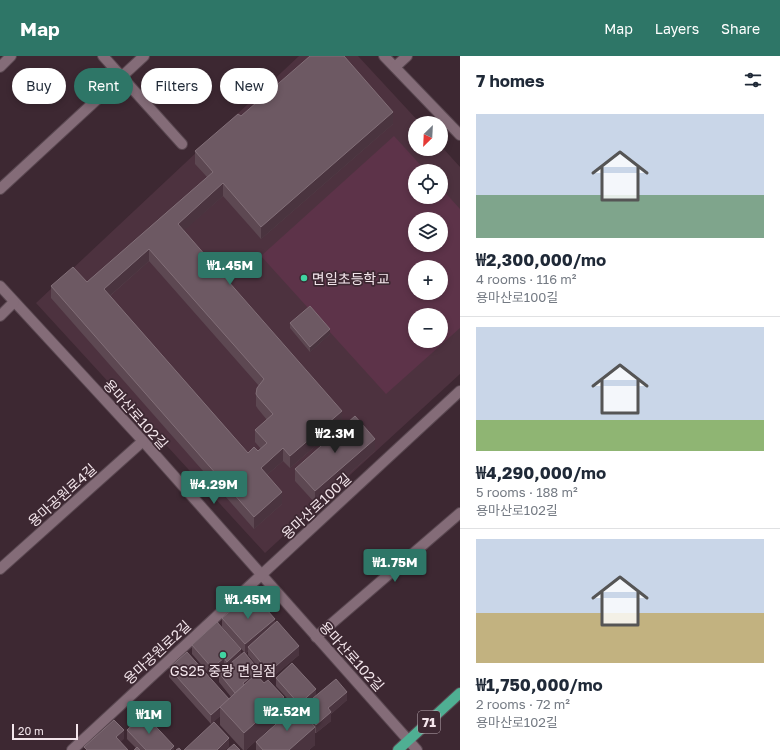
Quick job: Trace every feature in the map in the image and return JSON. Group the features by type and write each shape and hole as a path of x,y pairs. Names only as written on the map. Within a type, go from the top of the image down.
{"main road":[{"name":"71","path":"398,750 460,693"}],"street":[{"path":"0,67 11,56"},
{"path":"103,56 114,68"},
{"path":"131,68 144,56"},
{"path":"384,56 460,135"},
{"path":"395,67 407,56"},
{"path":"133,89 182,144"},
{"path":"0,189 93,104"},
{"name":"용마산로102길","path":"0,286 143,442 417,750"},
{"path":"0,316 14,302"},
{"name":"용마산로100길","path":"261,575 460,391"},
{"name":"용마공원로4길","path":"0,569 143,442"},
{"path":"316,637 460,513"},
{"name":"용마공원로2길","path":"72,750 261,575"}],"shaded area":[{"path":"299,56 358,56 414,116 408,116 408,156 448,156 448,154 460,167 460,374 265,553 36,303 248,104 278,104 278,76"},
{"path":"394,136 408,151 408,156 412,156 420,164 408,164 408,204 448,204 448,196 460,209 460,328 448,339 448,308 408,308 408,348 438,348 386,394 261,256"}],"building":[{"path":"310,56 344,56 393,112 261,227 223,183 178,224 342,411 290,456 283,448 261,468 282,492 254,517 51,286 73,267 87,282 213,172 195,151 238,114 241,116 255,104 278,104 278,84","holes":["149,249 264,379 257,388 256,394 273,414 255,430 267,443 258,451 254,447 248,453 104,289"]},
{"path":"310,306 330,329 310,347 290,323"},
{"path":"355,416 375,439 315,491 295,469"},
{"path":"244,600 260,602 275,619 245,644 222,618"},
{"path":"277,621 299,646 269,672 248,647"},
{"path":"217,622 241,649 227,662 224,658 212,668 192,645"},
{"path":"187,652 229,699 211,715 169,668"},
{"path":"244,652 259,670 243,683 244,685 235,693 219,673"},
{"path":"292,663 316,689 299,704 276,678"},
{"path":"256,674 264,683 268,680 284,697 244,733 220,707"},
{"path":"336,679 347,692 328,708 331,712 316,725 301,708"},
{"path":"296,706 315,727 289,750 263,750 256,742"},
{"path":"144,714 174,746 170,750 146,750 127,730"},
{"path":"114,720 124,730 116,737 128,750 87,750 84,747"},
{"path":"214,722 229,738 217,750 184,750"},
{"path":"234,744 240,750 227,750"}],"place":[{"name":"면일초등학교","path":"304,278"},
{"name":"GS25 중랑 면일점","path":"223,655"}]}
